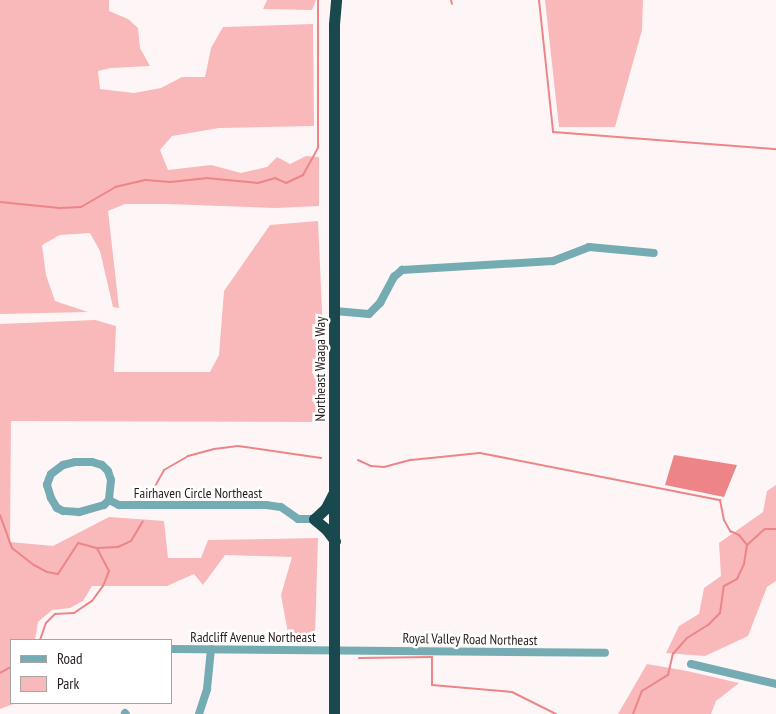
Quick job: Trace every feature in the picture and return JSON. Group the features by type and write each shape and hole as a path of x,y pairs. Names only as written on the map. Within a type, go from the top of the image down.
{"highway":[{"path":"331,0 334,24"},
{"path":"334,24 336,0"},
{"name":"Northeast Waaga Way","path":"334,24 334,714"},
{"path":"335,489 326,508 314,519 326,529 335,541"}],"street":[{"path":"335,311 369,314 380,304 394,277 402,270 553,261 589,247 654,253"},
{"path":"69,462 98,463 102,465 110,476 111,493 109,500 104,505 79,512 63,511 57,508 50,498 47,485 57,469 69,462"},
{"name":"Fairhaven Circle Northeast","path":"109,500 119,505 266,505 281,507 298,519 314,519"},
{"name":"Radcliff Avenue Northeast","path":"172,649 334,650"},
{"path":"199,714 208,689 211,649"},
{"name":"Royal Valley Road Northeast","path":"334,650 605,653"},
{"path":"691,664 776,684"}],"green space":[{"path":"0,0 109,0 109,11 128,19 138,28 140,48 150,66 111,68 98,71 100,89 134,93 161,88 182,77 205,77 211,48 223,27 313,24 314,126 219,128 172,136 160,150 168,170 211,165 241,173 267,167 277,157 290,164 306,156 319,157 319,206 275,208 125,204 108,211 119,308 113,307 100,251 90,233 60,235 42,245 46,275 55,301 88,312 0,314"},
{"path":"267,0 316,0 312,10 263,9"},
{"path":"545,0 643,0 642,30 615,127 559,127"},
{"path":"318,221 327,422 11,421 10,542 53,546 109,517 164,521 168,558 201,558 208,540 318,538 315,636 288,633 281,595 292,557 225,555 203,585 194,574 167,586 92,586 83,601 70,608 52,610 38,622 35,639 10,639 10,704 13,704 0,709 0,324 95,320 116,326 114,372 210,372 219,355 224,291 270,225"},
{"path":"776,485 776,581 767,587 748,636 705,656 666,653 679,626 699,614 704,588 721,576 719,543 763,512 767,491"},
{"path":"647,664 739,683 716,701 711,714 618,714"}],"shaded area":[{"path":"674,455 737,465 724,497 665,485"}],"waterway":[{"path":"0,202 60,208 81,207 115,187 146,180 170,182 206,178 258,183 275,178 286,183 303,175 318,148 318,0"},
{"path":"451,0 452,4"},
{"path":"539,0 553,132 776,149"},
{"path":"153,490 164,470 188,456 214,449 238,446 321,458"},
{"path":"358,460 371,466 384,467 411,460 480,453 720,500 724,520 730,531 739,535 747,545"},
{"path":"0,515 12,548 34,565 47,572 58,574 78,543 97,548 118,547 131,541 143,521"},
{"path":"633,714 642,691 668,675 673,654 687,638 708,625 720,613 724,586 737,579 744,564 747,545 765,529 776,529"},
{"path":"40,639 46,623 55,614 74,613 92,601 103,586 109,571 97,548"},
{"path":"359,658 432,657 432,685 512,692 556,714"},
{"path":"0,673 10,668"}]}
